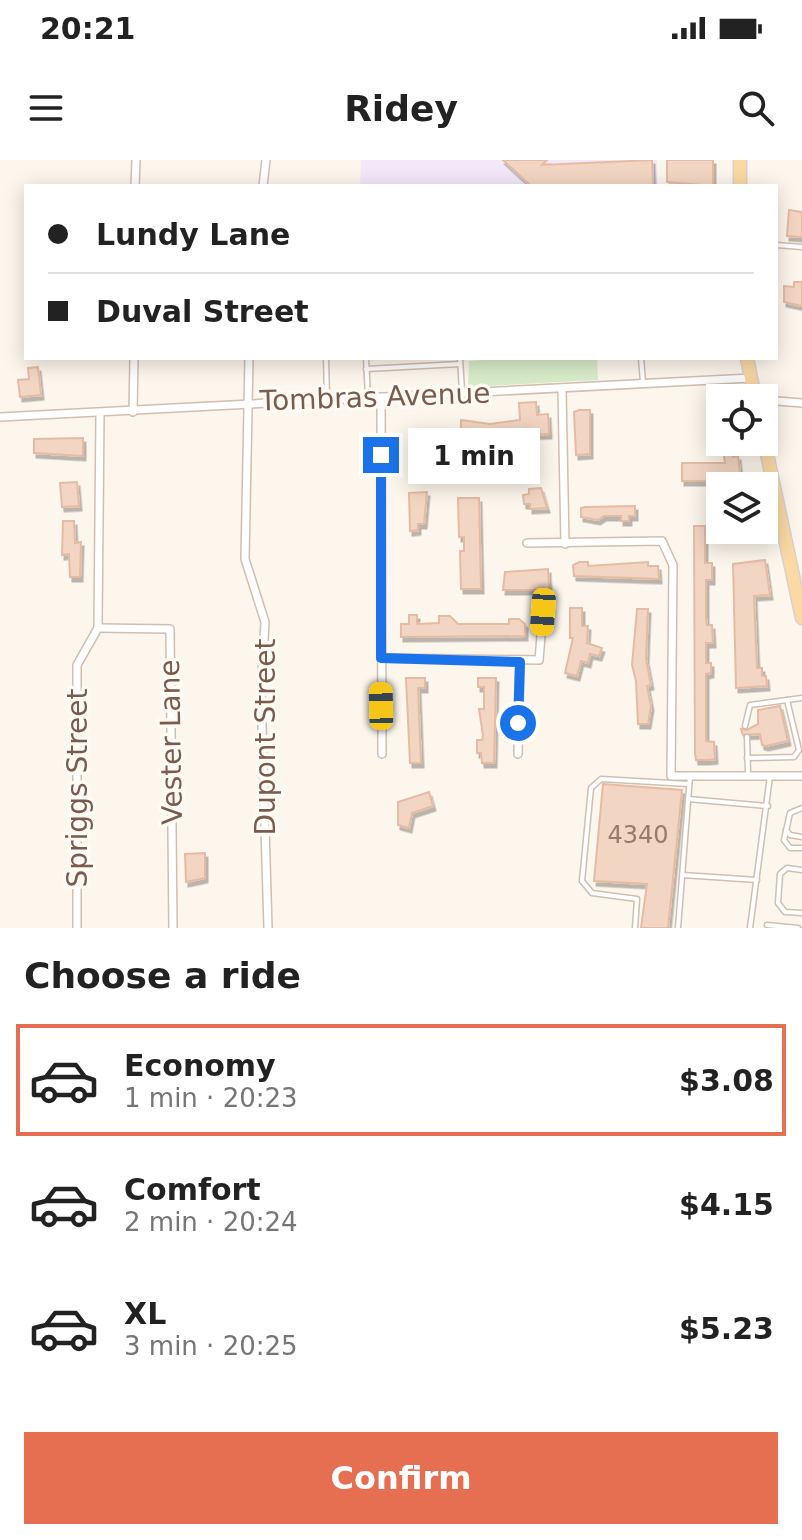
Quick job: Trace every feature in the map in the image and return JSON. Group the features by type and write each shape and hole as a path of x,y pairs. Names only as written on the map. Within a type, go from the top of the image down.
{"main road":[{"path":"740,160 740,184"},
{"path":"747,360 752,384"},
{"path":"768,456 797,571 802,618"}],"street":[{"path":"135,184 136,160"},
{"path":"263,184 266,160"},
{"path":"133,412 134,360"},
{"name":"Dupont Street","path":"249,360 245,559 265,622 261,692 268,928"},
{"name":"Tombras Avenue","path":"0,417 751,378"},
{"path":"562,390 565,544"},
{"path":"381,397 382,754"},
{"path":"778,401 802,403"},
{"name":"Spriggs Street","path":"77,928 77,665 98,628 100,413"},
{"path":"527,543 662,541 673,565 671,776 690,780 802,776"},
{"path":"381,658 539,660 543,612"},
{"name":"Vester Lane","path":"98,628 170,629 173,928"},
{"path":"518,754 520,662"}],"lane":[{"path":"778,245 802,247"},
{"path":"326,360 327,399"},
{"path":"366,360 368,397"},
{"path":"641,360 644,385"},
{"path":"366,369 460,361 462,394"},
{"path":"745,726 750,705 802,698"},
{"path":"747,758 794,757 799,750 787,700"},
{"path":"747,737 748,776"},
{"path":"750,928 770,776"},
{"path":"635,928 637,899 592,893 582,881 591,788 601,779 690,780 678,928"},
{"path":"688,799 768,806"},
{"path":"802,808 790,813 786,830 787,846 802,848"},
{"path":"786,830 790,835 802,837"},
{"path":"802,870 787,868 780,874 778,903 785,912 802,913"},
{"path":"683,875 757,880"},
{"path":"767,925 798,928"}],"shaded area":[{"path":"361,160 657,160 658,184 360,184"}],"green space":[{"path":"597,360 598,380 468,387 469,361"}],"building":[{"path":"503,160 547,160 542,165 652,160 653,184 529,184"},
{"path":"667,160 713,160 713,184 667,182"},
{"path":"789,210 802,212 802,237 787,236"},
{"path":"794,282 802,282 802,306 784,302 784,286 794,287"},
{"path":"38,367 41,395 20,397 18,380 29,379 28,368"},
{"path":"536,402 537,415 548,414 549,434 515,435 512,441 486,442 486,438 471,437 471,442 461,442 461,420 490,424 520,420 519,403"},
{"path":"590,410 590,454 576,455 574,412"},
{"path":"83,438 83,456 34,453 34,439"},
{"path":"724,456 738,456 740,472 706,472 706,481 682,481 682,463 725,463"},
{"path":"77,482 79,506 62,507 60,483"},
{"path":"541,488 547,508 530,509 530,504 524,504 523,495 529,494 529,489"},
{"path":"427,492 424,524 418,524 418,530 410,531 409,493"},
{"path":"458,498 479,498 481,589 461,589 460,551 464,551 464,537 459,537"},
{"path":"635,506 635,516 629,516 629,521 621,521 621,516 604,516 598,520 581,517 581,508 585,507"},
{"path":"63,521 74,521 75,543 81,542 80,577 70,577 69,554 62,555"},
{"path":"694,526 705,526 705,563 712,563 712,580 706,580 706,618 707,625 712,625 713,643 706,643 706,663 711,663 711,673 706,674 706,741 714,742 715,759 707,760 696,760 695,754"},
{"path":"765,560 770,595 754,596 757,668 762,668 767,686 736,688 733,564"},
{"path":"588,562 588,566 648,562 648,566 658,566 659,579 574,576 573,565"},
{"path":"548,569 549,590 503,590 505,572"},
{"path":"570,608 582,608 582,626 588,626 587,643 602,648 599,656 590,654 588,663 581,661 577,676 565,673 573,638 570,638"},
{"path":"637,609 648,609 646,659 651,706 648,724 638,724 632,665"},
{"path":"409,615 417,615 417,624 439,623 439,616 450,616 458,624 509,624 509,619 519,619 525,624 525,636 401,637 401,624 409,624"},
{"path":"406,678 425,678 425,688 418,688 421,763 410,763"},
{"path":"478,678 496,678 494,763 482,763 481,753 477,753 477,740 482,740 483,736 479,709 484,709 484,687 478,687"},
{"path":"780,706 788,741 766,746 762,745 760,734 743,735 741,729 747,730 758,724 758,710"},
{"path":"603,784 682,790 668,928 641,928 647,884 594,881"},
{"path":"429,792 433,806 412,813 409,828 398,825 398,802"},
{"path":"205,853 205,878 186,882 185,854"}],"route":[{"path":"381,455 381,658 520,662 518,723"}]}
